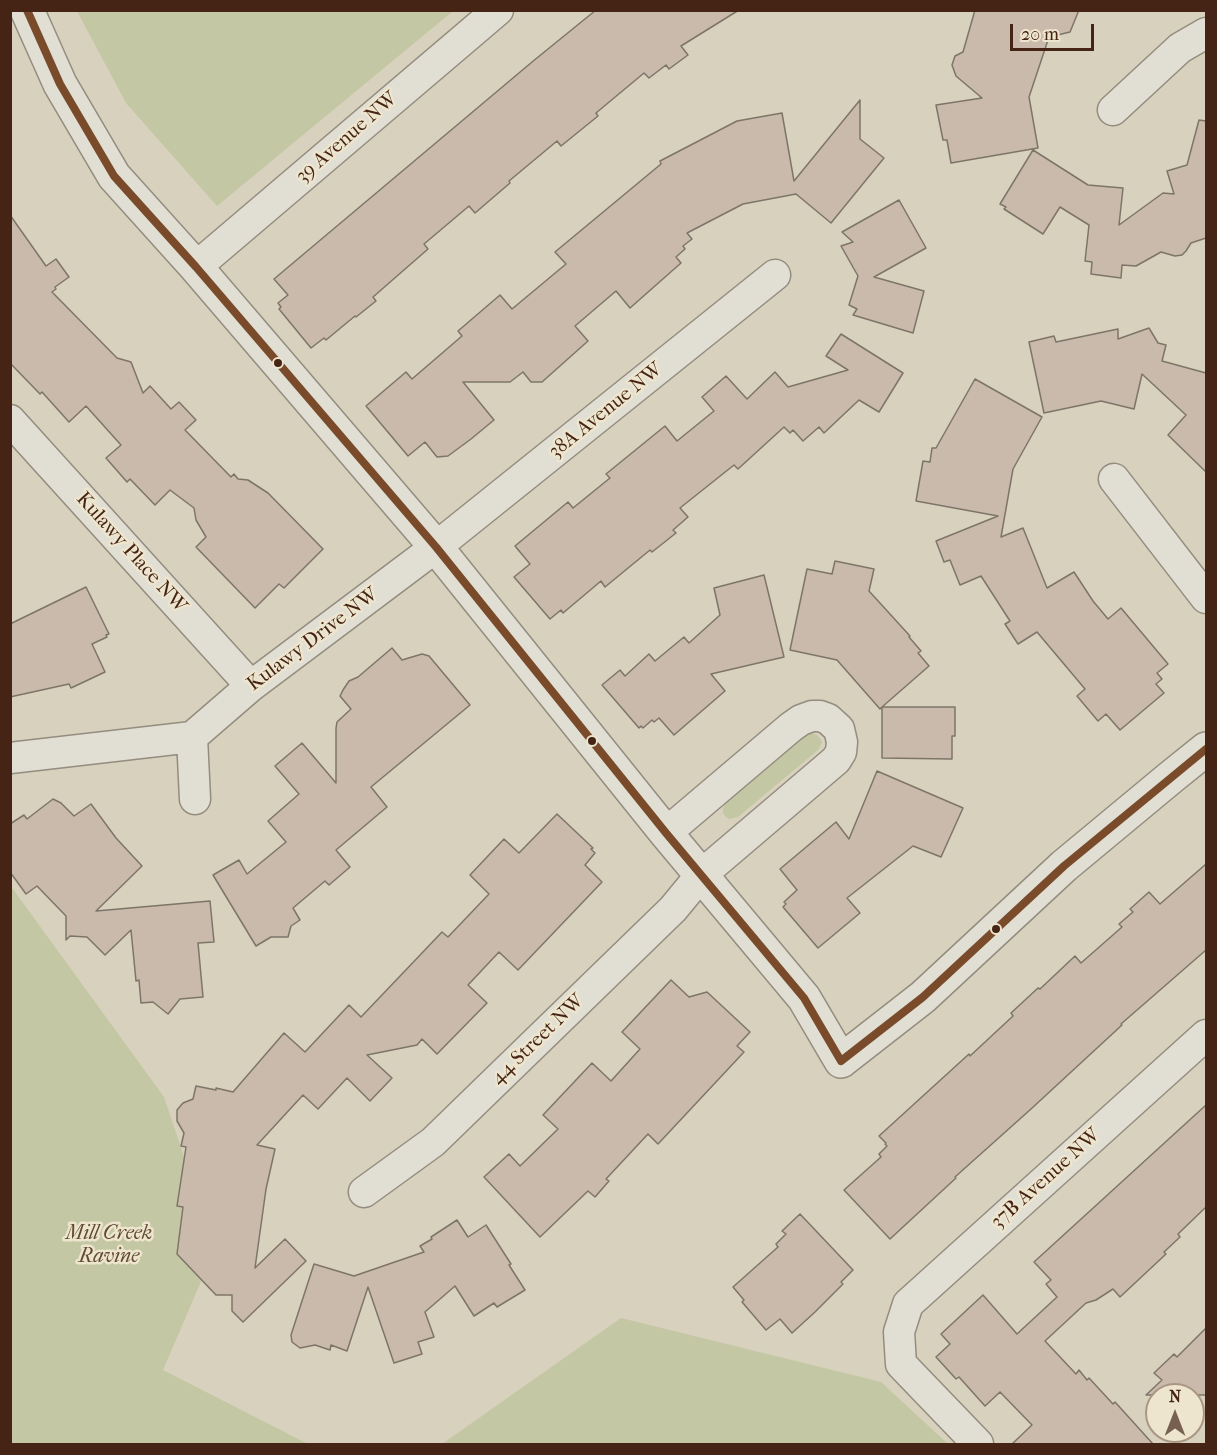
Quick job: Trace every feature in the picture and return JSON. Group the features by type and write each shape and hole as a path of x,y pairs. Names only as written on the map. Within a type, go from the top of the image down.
{"street":[{"path":"27,10 60,84 114,176 196,267 436,547 666,833 804,998 841,1061 923,997 1064,867 1206,749"},
{"name":"39 Avenue NW","path":"196,267 498,10"},
{"path":"1113,110 1180,48 1206,33"},
{"name":"38A Avenue NW","path":"436,547 775,274"},
{"name":"Kulawy Place NW","path":"10,420 251,686"},
{"path":"1114,478 1206,598"},
{"name":"Kulawy Drive NW","path":"192,737 251,686 436,547"},
{"name":"44 Street NW","path":"364,1192 433,1142 673,909 701,875 836,760 841,752 842,742 839,729 834,723 820,716 801,720 666,833"},
{"path":"10,758 192,737 195,799"},
{"name":"37B Avenue NW","path":"978,1444 901,1364 899,1332 908,1304 1206,1035"}],"green space":[{"path":"77,11 453,11 217,206 126,103"},
{"path":"812,733 821,740 822,743 818,750 738,817 729,819 726,817 723,809 726,801 806,735"},
{"name":"Mill Creek Ravine","path":"10,885 164,1097 215,1249 163,1370 308,1444 11,1444"},
{"path":"621,1318 881,1382 948,1444 442,1444"}],"building":[{"path":"596,10 739,10 681,46 688,55 669,69 666,65 649,78 644,73 596,113 598,116 561,146 557,141 475,213 469,206 424,244 428,249 373,297 376,301 326,340 324,338 311,348 279,309 281,307 278,303 288,295 274,279"},
{"path":"975,10 1079,10 1070,32 1049,37 1029,97 1038,148 951,163 947,140 943,140 936,105 982,98 956,76 952,65 955,56 963,52"},
{"path":"860,100 860,139 884,158 831,223 796,194 743,204 687,233 692,239 683,246 685,249 676,257 681,263 630,308 616,291 575,326 588,341 542,382 531,382 523,372 510,382 463,382 494,420 448,456 437,457 425,442 408,456 366,406 406,372 412,379 462,336 458,331 500,295 512,309 566,264 555,252 661,164 660,161 737,121 782,113 794,181"},
{"path":"1199,120 1206,121 1206,238 1191,243 1182,255 1175,256 1161,252 1136,266 1122,265 1121,278 1091,274 1092,262 1085,261 1089,225 1060,207 1043,234 1004,209 1006,207 1000,204 1033,150 1088,185 1123,188 1119,225 1163,193 1174,194 1167,171 1187,165"},
{"path":"899,200 926,248 874,277 924,291 913,333 853,315 857,309 849,305 858,276 841,246 853,242 842,232"},
{"path":"10,215 46,266 56,259 69,277 52,292 117,358 131,362 143,393 150,386 171,409 179,402 196,420 185,430 231,477 234,474 238,479 248,480 268,493 323,549 284,588 279,584 255,608 196,547 206,537 196,520 194,508 170,490 155,505 130,479 127,482 106,458 121,445 86,406 69,422 42,392 40,394 10,363"},
{"path":"1149,328 1158,343 1166,345 1162,361 1206,373 1206,472 1168,435 1186,415 1142,374 1134,409 1101,401 1044,413 1029,342 1054,336 1056,342 1118,329 1118,339"},
{"path":"841,334 903,373 879,412 859,400 824,433 819,427 803,441 793,430 790,433 784,427 738,469 734,465 680,508 688,517 673,530 676,533 652,552 650,550 605,587 601,581 563,613 561,610 550,619 514,577 530,564 515,546 568,502 573,508 610,478 606,474 665,426 677,441 714,411 702,397 726,376 747,399 775,372 788,387 848,370 826,356"},
{"path":"975,379 1042,417 1013,469 1001,537 1023,528 1047,588 1074,572 1108,619 1121,608 1168,664 1157,673 1162,679 1156,684 1164,693 1120,730 1106,714 1098,721 1077,696 1085,689 1037,632 1018,644 1005,624 1010,621 981,576 960,585 950,560 944,562 936,541 998,516 916,501 923,461 930,462 932,448 936,448"},
{"path":"835,561 874,569 869,591 910,636 921,651 918,653 929,666 880,709 837,660 790,650 807,569 832,574"},
{"path":"764,575 784,657 711,674 725,691 674,735 659,718 639,728 602,685 620,670 625,676 649,654 655,661 684,637 689,643 720,615 714,588"},
{"path":"86,587 109,634 92,644 105,672 71,688 69,684 10,697 10,624"},
{"path":"392,648 402,660 422,654 429,656 470,705 371,787 387,807 336,850 350,867 329,885 325,881 293,908 300,920 291,926 288,937 271,937 256,946 213,875 239,860 247,874 286,842 268,821 299,794 275,766 302,743 336,783 337,722 351,709 340,696 349,681 358,677"},
{"path":"882,707 955,707 952,759 882,758"},
{"path":"877,771 963,808 941,857 913,846 847,898 860,913 818,948 783,907 786,904 784,902 797,890 780,869 836,822 849,839"},
{"path":"53,799 61,803 74,816 91,804 116,838 142,866 96,911 210,901 214,942 198,943 203,997 180,999 168,1014 153,1002 141,1003 139,980 136,981 131,930 105,955 87,937 70,936 66,940 66,916 37,886 26,894 10,872 10,824 24,815 27,819"},
{"path":"557,814 593,848 591,849 595,853 585,865 602,882 518,970 499,952 468,985 487,1003 437,1054 422,1039 417,1045 367,1055 392,1078 370,1101 347,1078 318,1109 303,1095 257,1145 275,1149 266,1189 255,1268 285,1239 306,1261 243,1322 232,1311 232,1295 216,1295 177,1254 183,1207 177,1206 186,1147 181,1146 184,1133 177,1121 177,1110 183,1103 193,1099 196,1086 233,1092 284,1033 305,1052 349,1005 361,1017 442,932 448,937 489,894 470,875 504,839 519,853"},
{"path":"1206,864 1206,950 1121,1024 890,1239 844,1190 881,1157 879,1154 887,1146 879,1136 969,1054 970,1056 1013,1016 1011,1013 1075,956 1081,963 1122,927 1119,924 1133,912 1130,909 1149,892 1160,904"},
{"path":"671,980 689,997 707,992 750,1032 737,1046 744,1052 658,1144 648,1134 606,1179 609,1181 595,1197 588,1191 540,1237 484,1177 509,1154 520,1166 558,1129 543,1115 592,1063 611,1081 640,1049 622,1032"},
{"path":"1206,1105 1206,1207 1178,1234 1180,1237 1164,1252 1166,1254 1120,1297 1113,1289 1096,1300 1086,1303 1045,1341 1076,1374 1079,1370 1113,1404 1115,1402 1145,1435 1145,1443 1153,1444 1012,1444 1032,1425 1000,1392 985,1406 959,1377 956,1379 936,1357 950,1344 941,1334 983,1295 1017,1334 1057,1297 1046,1284 1051,1280 1034,1262"},
{"path":"800,1214 853,1270 841,1282 843,1284 792,1333 780,1319 766,1330 742,1302 744,1300 733,1287 778,1247 776,1244 786,1234 782,1231"},
{"path":"457,1220 468,1237 486,1225 525,1290 497,1307 494,1303 474,1316 455,1286 425,1312 434,1337 418,1342 422,1354 394,1363 368,1287 347,1351 331,1345 330,1350 315,1345 300,1348 292,1342 291,1335 314,1264 354,1276 424,1252 420,1246"},
{"path":"1206,1328 1206,1395 1205,1383 1159,1383 1162,1380 1154,1373 1174,1354 1177,1357"}],"transit line":[{"path":"27,10 60,84 114,176 196,267 436,547 666,833 804,998 841,1061"},
{"path":"841,1061 923,997 1064,866 1206,749"}]}
